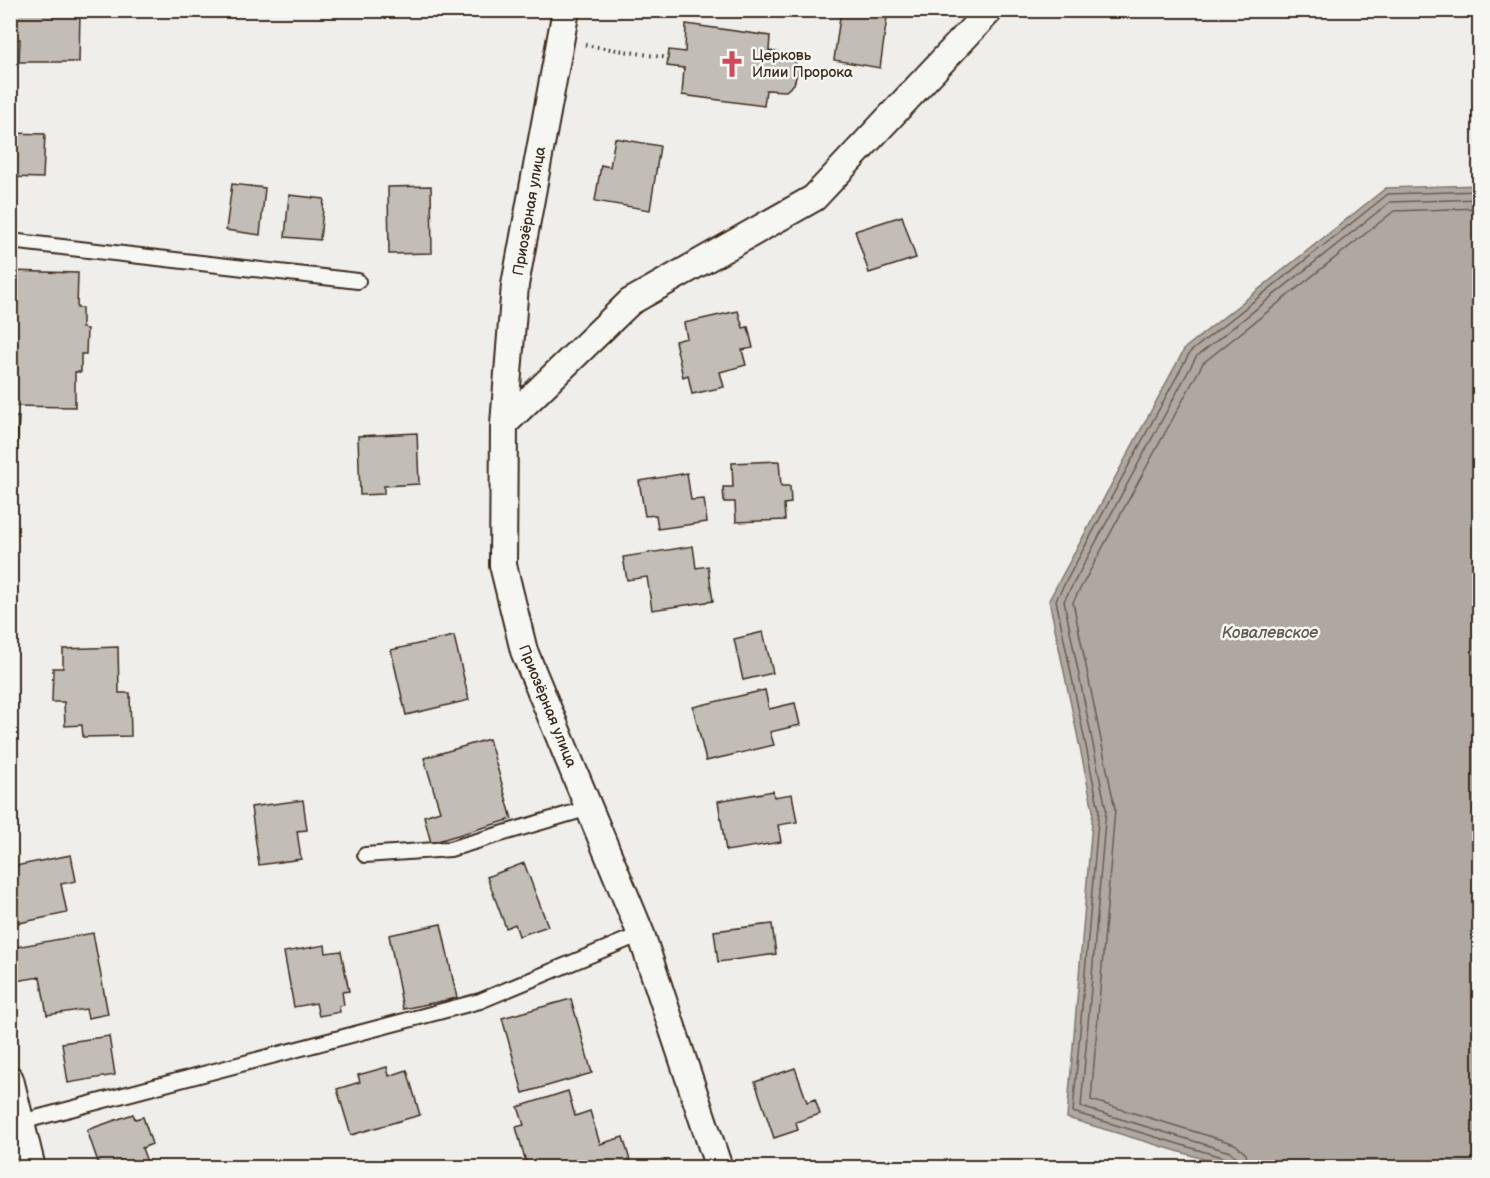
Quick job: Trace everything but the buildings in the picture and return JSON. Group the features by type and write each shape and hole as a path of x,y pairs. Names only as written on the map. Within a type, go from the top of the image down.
{"street":[{"name":"Приозёрная улица","path":"566,10 515,285 504,424 503,565 524,651 642,934 718,1167"},
{"path":"504,424 630,302 814,198 990,10"},
{"path":"10,1079 32,1167"}],"lane":[{"path":"10,241 358,281"},
{"path":"365,855 450,849 589,808"},
{"path":"21,1122 480,1001 642,934"}],"path":[{"path":"560,41 668,58"}],"water":[{"name":"Ковалевское","path":"1479,185 1479,1167 1230,1167 1067,1118 1093,810 1049,600 1185,348 1386,188"}],"place":[{"name":"Церковь Илии Пророка","path":"732,64"}]}
